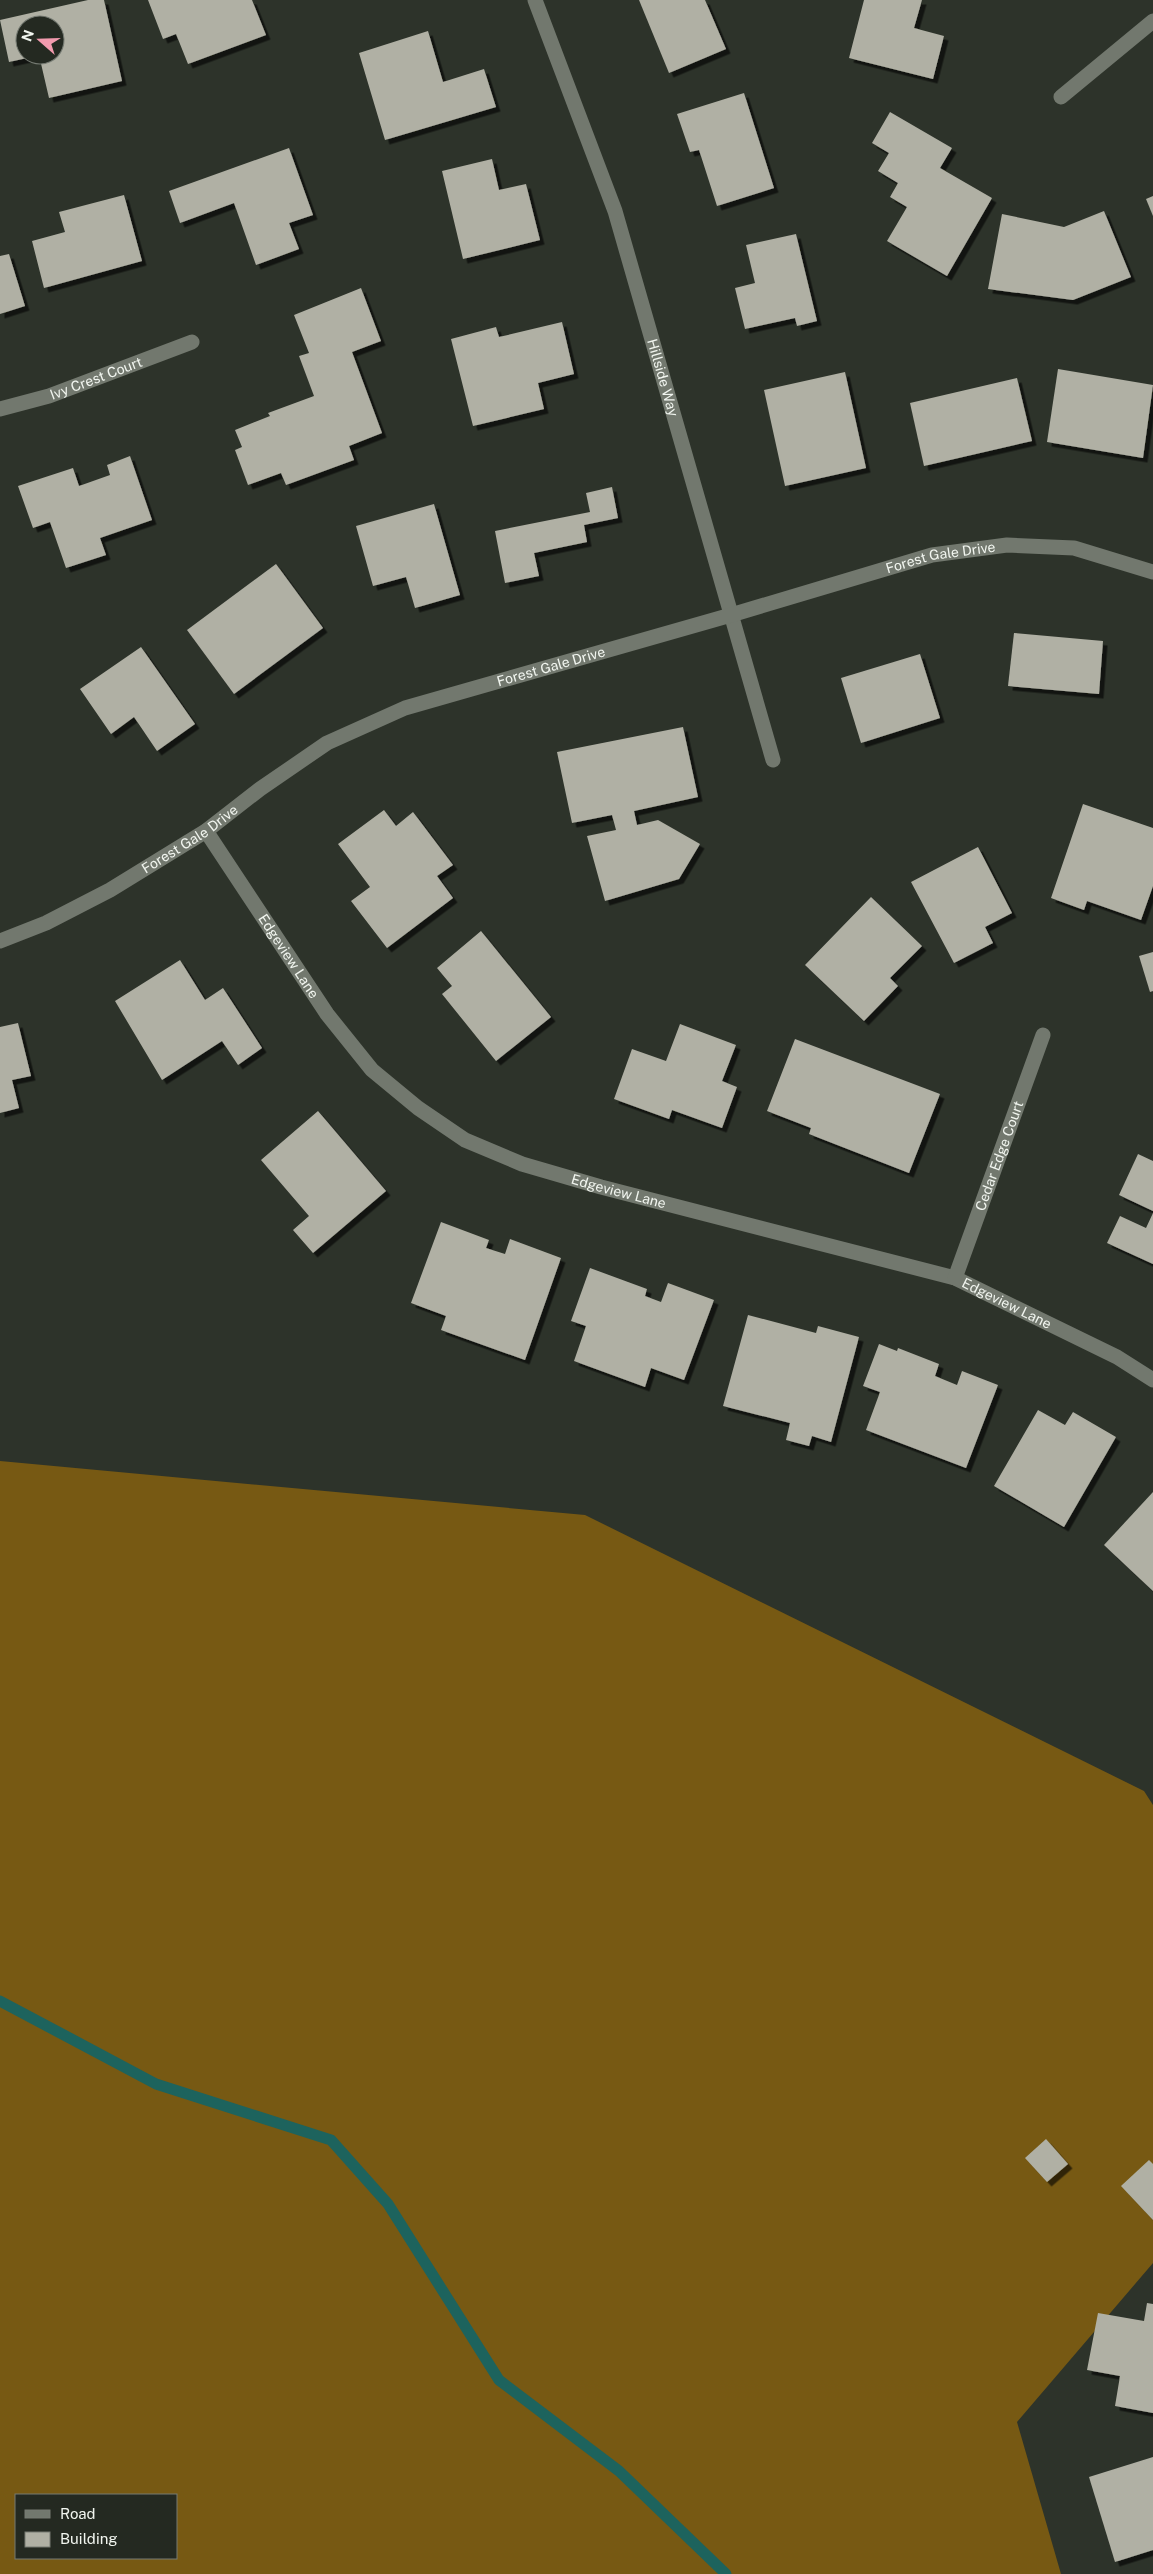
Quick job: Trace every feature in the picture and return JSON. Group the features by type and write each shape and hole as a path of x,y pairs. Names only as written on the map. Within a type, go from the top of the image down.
{"street":[{"name":"Hillside Way","path":"535,0 615,211 773,760"},
{"path":"1061,97 1153,21"},
{"name":"Ivy Crest Court","path":"0,409 49,396 192,342"},
{"name":"Forest Gale Drive","path":"0,941 46,923 110,890 206,831 260,789 327,743 405,708 731,615 932,554 1007,545 1074,548 1153,572"},
{"name":"Edgeview Lane","path":"206,831 327,1014 372,1070 418,1108 465,1140 522,1164 601,1187 955,1278 1117,1357 1153,1380"},
{"name":"Cedar Edge Court","path":"955,1278 1044,1035"}],"shaded area":[{"path":"0,1461 585,1515 1144,1791 1153,1805 1153,2263 1017,2422 1061,2574 0,2574"}],"building":[{"path":"88,0 104,0 122,81 49,98 41,65 65,65 65,15 22,15"},
{"path":"148,0 252,0 266,35 188,64 176,34 163,39"},
{"path":"639,0 705,0 726,49 669,73"},
{"path":"864,0 922,0 914,28 944,36 933,79 849,58"},
{"path":"15,17 15,61 9,62 0,20"},
{"path":"428,31 443,82 484,69 496,107 385,140 359,53"},
{"path":"744,93 774,188 717,206 699,150 690,152 677,114"},
{"path":"890,112 952,148 940,168 992,198 947,276 887,241 907,207 890,197 898,183 878,171 889,153 872,143"},
{"path":"289,148 313,215 289,223 299,249 256,265 234,203 180,223 169,191"},
{"path":"492,159 499,190 526,184 540,240 463,259 442,171"},
{"path":"124,195 142,261 44,288 32,241 65,232 59,212"},
{"path":"1153,196 1153,216 1146,199"},
{"path":"1104,211 1131,277 1073,300 988,289 1002,214 1064,227"},
{"path":"796,234 817,321 797,326 795,318 745,329 735,288 755,283 746,245"},
{"path":"9,254 25,306 0,314 0,256"},
{"path":"361,288 381,341 352,352 382,433 349,446 354,460 286,485 281,473 248,485 235,450 242,447 235,430 270,416 268,413 314,396 299,356 309,353 294,315"},
{"path":"562,322 574,374 538,383 544,409 473,426 451,339 496,327 499,337"},
{"path":"1058,369 1153,385 1143,458 1047,442"},
{"path":"845,372 866,468 785,486 764,390"},
{"path":"1017,378 1032,441 924,466 910,403"},
{"path":"130,456 152,520 100,538 106,555 66,568 50,522 33,528 18,486 73,468 79,486 110,475 107,465"},
{"path":"612,487 618,518 584,525 587,542 534,553 539,576 505,583 495,531 590,512 586,493"},
{"path":"434,504 460,595 415,608 406,577 373,586 356,526"},
{"path":"276,564 323,628 234,694 187,630"},
{"path":"1014,633 1103,641 1099,694 1008,686"},
{"path":"141,647 195,724 157,751 134,717 111,734 80,689"},
{"path":"920,654 940,718 861,743 841,678"},
{"path":"683,727 698,797 634,811 637,825 658,820 700,844 679,879 605,901 587,836 616,830 612,815 572,823 557,752"},
{"path":"1083,804 1153,828 1153,886 1141,920 1087,901 1084,910 1051,898"},
{"path":"384,810 396,826 413,812 453,865 437,876 453,898 387,948 351,901 370,887 338,844"},
{"path":"978,847 1012,913 985,927 993,943 954,963 911,882"},
{"path":"871,897 922,946 890,978 898,986 864,1021 805,965"},
{"path":"481,931 551,1017 496,1061 442,994 452,986 437,968"},
{"path":"1153,952 1153,991 1150,992 1139,956"},
{"path":"180,960 205,1000 223,988 262,1048 238,1065 222,1041 162,1080 115,1001"},
{"path":"18,1023 31,1076 12,1080 19,1108 0,1113 0,1027"},
{"path":"680,1024 736,1045 722,1081 737,1087 722,1128 672,1110 669,1119 614,1099 632,1049 666,1061"},
{"path":"795,1039 940,1094 909,1173 809,1134 811,1128 767,1111"},
{"path":"318,1111 386,1191 313,1253 293,1230 309,1216 261,1160"},
{"path":"1138,1154 1153,1161 1153,1211 1119,1195"},
{"path":"1153,1213 1153,1264 1107,1243 1120,1216 1146,1228"},
{"path":"441,1222 489,1240 486,1248 505,1254 510,1239 561,1258 525,1360 441,1330 446,1316 411,1303"},
{"path":"590,1268 647,1289 645,1296 661,1302 668,1283 714,1300 684,1380 651,1368 645,1387 574,1361 586,1326 571,1321"},
{"path":"748,1315 816,1333 818,1326 859,1337 831,1442 812,1436 809,1446 786,1440 790,1423 723,1406"},
{"path":"879,1344 897,1351 898,1348 939,1364 935,1376 957,1385 962,1371 998,1385 966,1468 866,1430 880,1392 863,1386"},
{"path":"1038,1410 1065,1425 1073,1412 1116,1437 1064,1527 994,1486"},
{"path":"1153,1492 1153,1591 1104,1545"},
{"path":"1046,2139 1068,2164 1047,2182 1025,2158"},
{"path":"1149,2160 1153,2164 1153,2220 1121,2186"},
{"path":"1147,2303 1153,2304 1153,2413 1115,2406 1120,2376 1087,2370 1098,2313 1144,2321"},
{"path":"1153,2457 1153,2550 1115,2562 1089,2477"}],"waterway":[{"path":"0,2001 156,2084 331,2140 388,2204 499,2380 619,2471 726,2574"}]}
